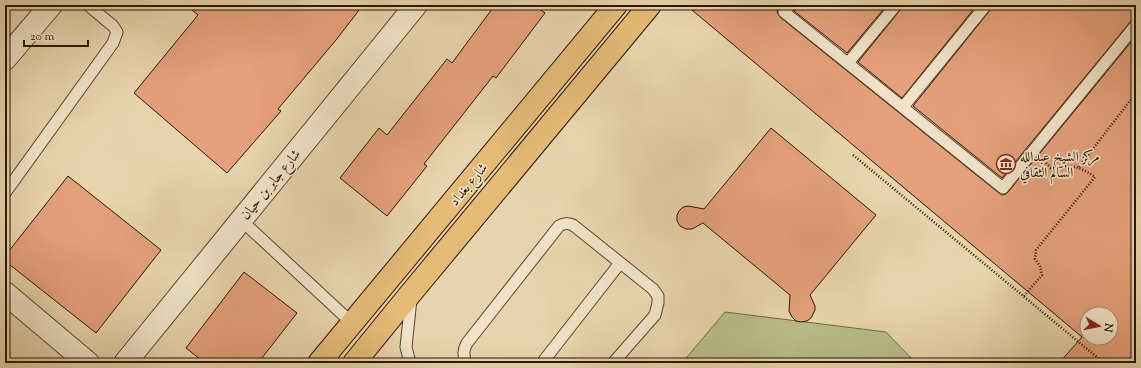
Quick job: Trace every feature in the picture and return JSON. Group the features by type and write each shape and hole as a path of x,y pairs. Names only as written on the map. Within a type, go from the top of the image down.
{"main road":[{"name":"شارع بغداد","path":"320,363 616,5"},
{"name":"شارع بغداد","path":"354,363 650,5"}],"street":[{"path":"5,59 52,5"},
{"name":"شارع جابر بن حيان","path":"125,363 416,5"},
{"path":"5,293 88,363"}],"lane":[{"path":"5,193 113,43 117,32 113,26 88,5"},
{"path":"789,5 784,12 1003,188 1136,25"},
{"path":"848,63 896,5"},
{"path":"903,107 986,5"},
{"path":"241,220 352,323"},
{"path":"466,363 463,356 463,350 467,343 559,226 568,223 573,225 653,289 658,296 655,315 614,363"},
{"path":"542,363 620,263"},
{"path":"411,293 406,347 411,363"}],"path":[{"path":"1079,167 1136,93"},
{"path":"1024,296 1042,275 1040,266 1035,259 1036,250 1095,177 1079,167 1062,166 1050,168 1032,152"},
{"path":"853,155 1104,363"}],"green space":[{"path":"725,312 886,332 916,363 682,363"}],"building":[{"path":"186,5 363,5 336,40 278,109 281,111 227,173 134,93 198,15"},
{"path":"495,5 534,5 545,13 496,78 493,76 424,164 427,166 387,216 340,178 379,128 387,135 447,59 452,63"},
{"path":"686,5 780,5 777,12 780,17 1002,195 1008,192 1136,36 1136,363 1059,363 1079,340 1079,346 1119,346 1119,306 1079,306 1079,334"},
{"path":"796,5 887,5 847,53 794,11"},
{"path":"903,5 977,5 902,98 858,62"},
{"path":"993,5 1136,5 1136,18 1131,21 1002,178 913,106"},
{"path":"771,128 876,215 810,295 815,306 815,310 811,318 807,321 796,321 789,311 790,295 703,223 692,229 686,229 680,226 677,221 677,215 683,207 688,206 704,209"},
{"path":"68,176 161,250 96,333 5,261 5,256"},
{"path":"244,272 297,313 258,363 205,363 186,348"}],"place":[{"name":"مركز الشيخ عبدالله السالم الثقافي","path":"1006,164"}]}
